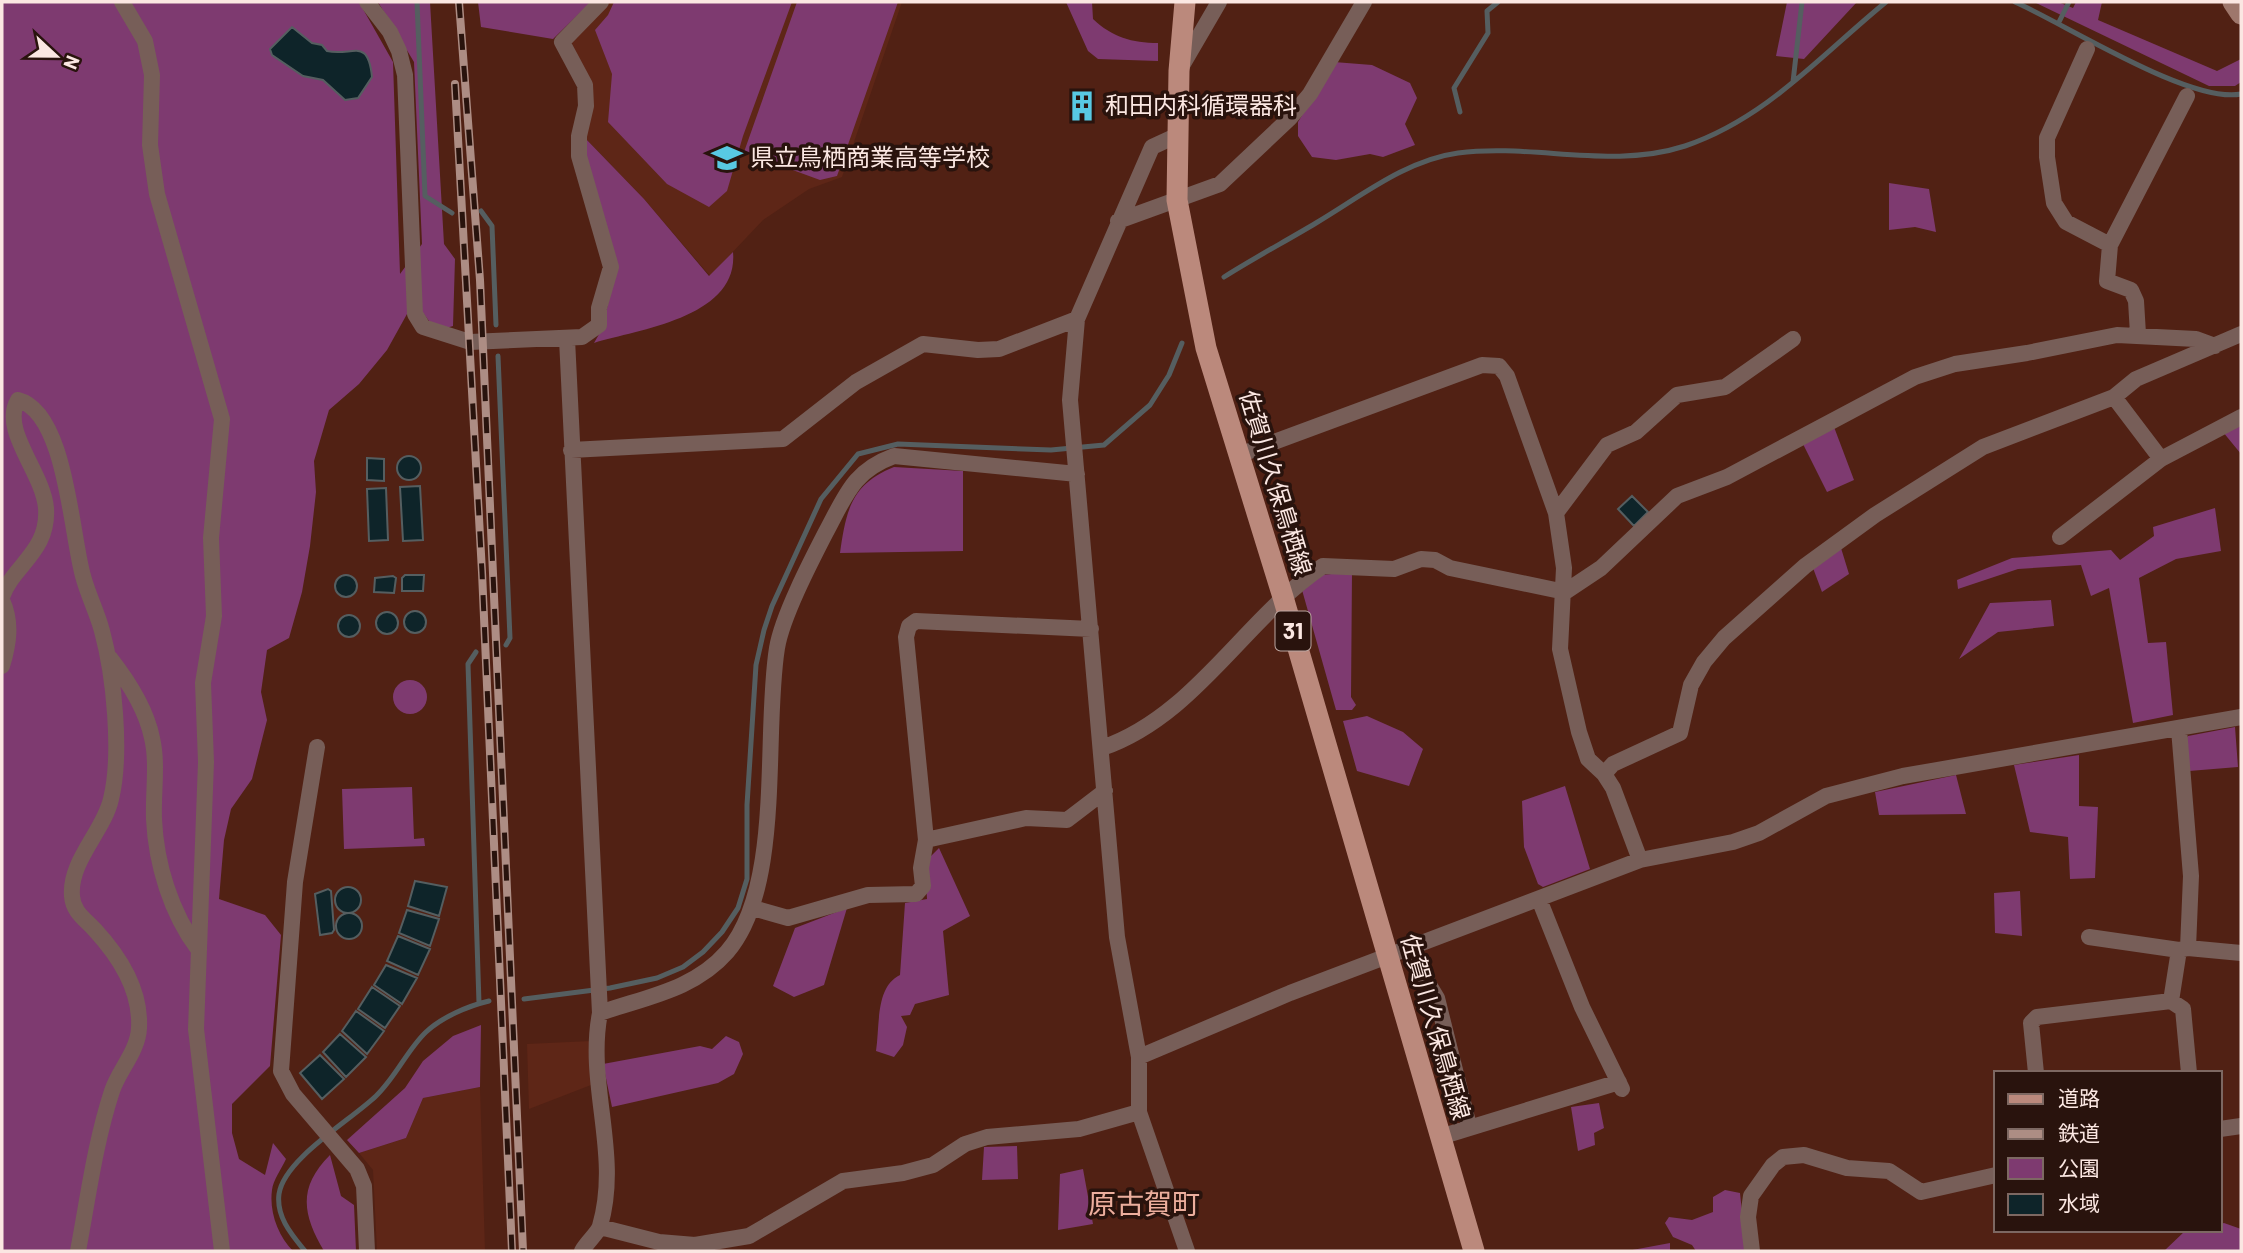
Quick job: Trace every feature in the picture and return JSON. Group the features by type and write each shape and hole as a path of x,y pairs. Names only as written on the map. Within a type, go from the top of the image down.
{"main road":[{"name":"佐賀川久保鳥栖線","path":"1185,2 1179,71 1177,200 1206,348 1283,597 1474,1251"}],"street":[{"path":"122,2 145,41 152,75 150,145 157,194 222,419 211,538 214,616 202,683 206,762 196,1029 222,1251"},
{"path":"367,2 390,32 399,51 405,75 415,314 422,327 470,342 582,337 598,325 599,308 610,279 607,249 579,156 579,136 586,106 585,85 562,42 601,2"},
{"path":"1179,71 1219,2"},
{"path":"1118,221 1220,184 1290,118 1310,94 1364,2"},
{"path":"2233,2 2241,14"},
{"path":"2087,49 2047,138 2047,157 2054,203 2066,222 2110,245"},
{"path":"2138,334 2136,301 2131,290 2107,281 2110,245 2187,96"},
{"path":"1178,135 1152,147 1077,319 1070,400 1117,937 1139,1057 1139,1112 1187,1251"},
{"path":"571,450 783,439 856,382 923,344 978,350 999,349 1077,319"},
{"path":"1102,748 1127,739 1181,700 1283,597 1323,566 1394,569 1421,559 1564,592 1601,568 1677,496 1727,477 1915,377 1955,364 2138,334 2196,340 2216,346"},
{"path":"1604,774 1613,764 1680,733 1691,685 1704,662 1755,610 1816,558 1875,515 1983,447 2114,397 2136,379 2241,334"},
{"path":"566,339 599,1008 596,1070 606,1129 607,1158 600,1227 582,1251"},
{"path":"1556,513 1606,445 1636,432 1677,395 1725,387 1793,339"},
{"path":"1239,455 1482,365 1499,366 1507,376 1556,513 1564,592 1560,649 1563,674 1588,759 1604,774 1613,788 1640,860"},
{"path":"2114,397 2161,459"},
{"path":"2,666 8,646 9,615 2,599 6,586 31,557 43,533 46,508 39,481 12,437 9,426 11,410 18,400 30,403 47,424 73,523 82,575 108,656 115,714 111,798 85,853 72,895 76,911 97,932 131,981 138,1005 139,1031 113,1088 100,1133 78,1251"},
{"path":"2060,537 2161,459 2241,416"},
{"path":"599,1008 674,990 699,978 727,953 753,908 762,870 772,678 777,644 821,542 853,481 873,464 894,456 1076,470"},
{"path":"753,908 788,918 867,895 916,894 923,886 920,868 926,840 906,637 909,626 916,621 1091,629"},
{"path":"108,656 127,680 149,723 153,742 157,857 189,937 198,949"},
{"path":"1139,1057 1386,955 1640,860 1733,842 1759,833 1826,796 1903,776 2241,717"},
{"path":"2171,1001 2184,949 2191,876 2179,729"},
{"path":"317,747 295,882 281,1070 293,1094 349,1157 364,1186 367,1251"},
{"path":"926,840 1026,818 1067,820 1105,791"},
{"path":"1440,1137 1469,1126 1620,1086 1582,1007 1539,899"},
{"path":"2090,937 2241,953"},
{"path":"1407,948 1437,998 1469,1126"},
{"path":"2036,1071 2031,1023 2038,1017 2171,1001 2183,1009 2189,1071"},
{"path":"600,1227 659,1242 695,1245 749,1244 843,1181 903,1173 933,1165 965,1144 987,1137 1079,1129 1139,1112"},
{"path":"2222,1129 2241,1126"},
{"path":"1752,1251 1748,1217 1751,1196 1773,1165 1783,1157 1804,1155 1847,1168 1889,1171 1922,1192 1994,1175"}],"shaded area":[{"name":"県立鳥栖商業高等学校","path":"606,2 902,2 842,177 809,189 763,220 710,276 644,199 585,138 590,86 572,43 574,37"},
{"path":"591,1041 591,1085 529,1109 527,1044"},
{"path":"480,1087 485,1251 377,1251 373,1170 359,1153 406,1138 423,1098"}],"green space":[{"path":"2,2 359,2 393,62 400,274 422,244 414,62 378,2 430,2 444,244 455,259 453,326 443,329 429,321 423,313 407,314 387,350 359,384 329,410 314,461 316,492 302,592 289,638 267,650 261,692 267,720 252,779 231,809 224,840 219,899 265,915 281,935 270,1066 232,1104 232,1133 239,1159 265,1175 273,1143 286,1159 276,1178 271,1198 279,1231 293,1251 2,1251"},
{"path":"478,2 591,2 553,39 481,27"},
{"path":"614,2 792,2 743,136 727,191 709,207 667,184 608,122 612,74 595,30 608,15"},
{"path":"797,2 898,2 837,176 820,180 744,152"},
{"path":"1066,2 1092,2 1093,19 1115,35 1140,42 1158,43 1158,61 1098,59 1088,51"},
{"path":"1787,2 1857,2 1804,59 1776,56"},
{"path":"2034,2 2058,2 2073,8 2076,2 2102,2 2098,20 2217,71 2241,59 2241,82 2235,86 2209,86"},
{"path":"1334,62 1372,65 1410,83 1417,98 1405,124 1415,145 1383,157 1370,154 1336,160 1312,157 1298,136 1298,122"},
{"path":"585,138 644,199 709,276 733,252 731,274 720,292 704,306 660,325 594,343 602,329 616,270 587,158"},
{"path":"1889,183 1929,189 1936,232 1915,227 1889,230"},
{"path":"2241,424 2241,454 2223,432"},
{"path":"1834,427 1854,480 1827,492 1802,442"},
{"path":"894,467 963,471 963,551 840,553 848,512 853,501 868,482"},
{"path":"2215,508 2221,551 2176,559 2139,578 2148,643 2166,642 2173,715 2133,723 2109,588 2091,596 2081,565 2018,569 1958,589 1957,580 2012,558 2111,550 2120,560 2154,536 2153,527"},
{"path":"1841,548 1849,574 1822,592 1813,568"},
{"path":"1352,572 1351,697 1356,705 1352,710 1336,710 1302,590 1321,575"},
{"path":"2051,600 2054,626 1998,632 1959,659 1990,603"},
{"path":"410,680 422,685 427,697 422,709 410,714 398,709 393,697 398,685"},
{"path":"1367,716 1403,732 1423,749 1409,786 1357,771 1343,721"},
{"path":"2235,727 2238,767 2189,771 2184,742 2188,736"},
{"path":"2079,755 2079,806 2098,807 2095,878 2070,879 2068,837 2030,832 2014,765"},
{"path":"1956,775 1966,814 1879,815 1875,792"},
{"path":"1565,786 1590,869 1543,887 1538,884 1524,847 1522,801"},
{"path":"412,787 414,839 424,838 425,846 344,849 342,789"},
{"path":"939,848 970,916 943,931 949,995 915,1004 910,1015 901,1016 907,1027 903,1045 894,1057 876,1051 882,998 886,988 900,975 905,903 927,899 925,862"},
{"path":"2020,891 2022,936 1995,933 1994,893"},
{"path":"847,908 824,985 794,997 773,986 795,928"},
{"path":"481,1025 480,1087 423,1098 406,1138 359,1153 347,1140 405,1088 423,1061 453,1036"},
{"path":"726,1036 739,1042 743,1054 734,1074 718,1083 612,1107 603,1064 700,1046 712,1049"},
{"path":"1599,1103 1604,1128 1594,1133 1595,1145 1578,1151 1571,1107"},
{"path":"1017,1146 1018,1179 982,1180 984,1147"},
{"path":"330,1155 341,1196 354,1205 356,1251 324,1251 311,1225 308,1190 312,1178"},
{"path":"1083,1169 1093,1224 1058,1230 1060,1174"},
{"path":"1725,1190 1740,1193 1746,1251 1696,1251 1692,1245 1673,1237 1665,1223 1669,1217 1692,1220 1713,1212 1713,1197"},
{"path":"2222,1224 2241,1229 2241,1251 2164,1251 2184,1232 2222,1232"},
{"path":"1670,1243 1670,1251 1627,1251"}],"water":[{"path":"292,27 312,43 322,45 327,51 357,51 367,56 372,77 358,98 345,100 323,80 303,76 272,55 270,49"},
{"path":"409,456 418,459 421,468 418,477 409,480 400,477 397,468 400,459"},
{"path":"367,458 384,459 384,481 367,480"},
{"path":"420,486 423,540 403,541 400,487"},
{"path":"386,488 388,540 369,541 367,489"},
{"path":"1632,496 1648,512 1634,526 1618,509"},
{"path":"346,575 354,578 357,586 354,594 346,597 338,594 335,586 338,578"},
{"path":"405,575 424,575 423,591 402,591 402,578"},
{"path":"375,578 396,578 394,593 374,592"},
{"path":"415,611 423,614 426,622 423,630 415,633 407,630 404,622 407,614"},
{"path":"387,612 395,615 398,623 395,631 387,634 379,631 376,623 379,615"},
{"path":"349,615 357,618 360,626 357,634 349,637 341,634 338,626 341,618"},
{"path":"415,881 447,887 439,916 408,906"},
{"path":"348,887 357,891 361,900 357,909 348,913 339,909 335,900 339,891"},
{"path":"328,889 331,891 334,930 332,933 320,935 315,894"},
{"path":"407,910 439,919 430,946 399,933"},
{"path":"349,913 358,917 362,926 358,935 349,939 340,935 336,926 340,917"},
{"path":"398,936 430,949 418,975 387,961"},
{"path":"386,965 417,978 402,1004 374,985"},
{"path":"372,987 400,1006 385,1028 358,1009"},
{"path":"356,1011 384,1031 367,1054 342,1031"},
{"path":"340,1034 366,1057 346,1077 323,1052"},
{"path":"320,1055 344,1079 322,1099 300,1073"}],"waterway":[{"path":"417,2 425,196 452,213"},
{"path":"1460,112 1454,88 1488,33 1487,11 1498,2"},
{"path":"1793,82 1802,2"},
{"path":"1224,277 1384,181 1439,157 1486,151 1629,156 1685,146 1714,134 1742,119 1792,83 1886,2"},
{"path":"2015,2 2161,75 2219,94 2241,94"},
{"path":"2059,22 2069,2"},
{"path":"481,211 492,226 496,325"},
{"path":"524,999 610,988 657,978 683,967 703,952 722,932 738,908 747,879 747,805 756,665 764,630 772,606 821,499 858,454 898,444 1051,450 1104,445 1150,405 1169,375 1182,343"},
{"path":"498,356 510,638 506,645"},
{"path":"476,652 468,664 479,1003"},
{"path":"305,1251 286,1225 280,1210 279,1194 293,1167 320,1141 376,1096 426,1032 456,1013 489,1001"}],"railway":[{"path":"459,2 480,280 523,1251"},
{"path":"455,84 482,572 512,1251"}],"place":[{"name":"和田内科循環器科","path":"1082,106"},
{"name":"県立鳥栖商業高等学校","path":"727,158"}],"district":[{"name":"原古賀町","path":"1144,1204"}]}
